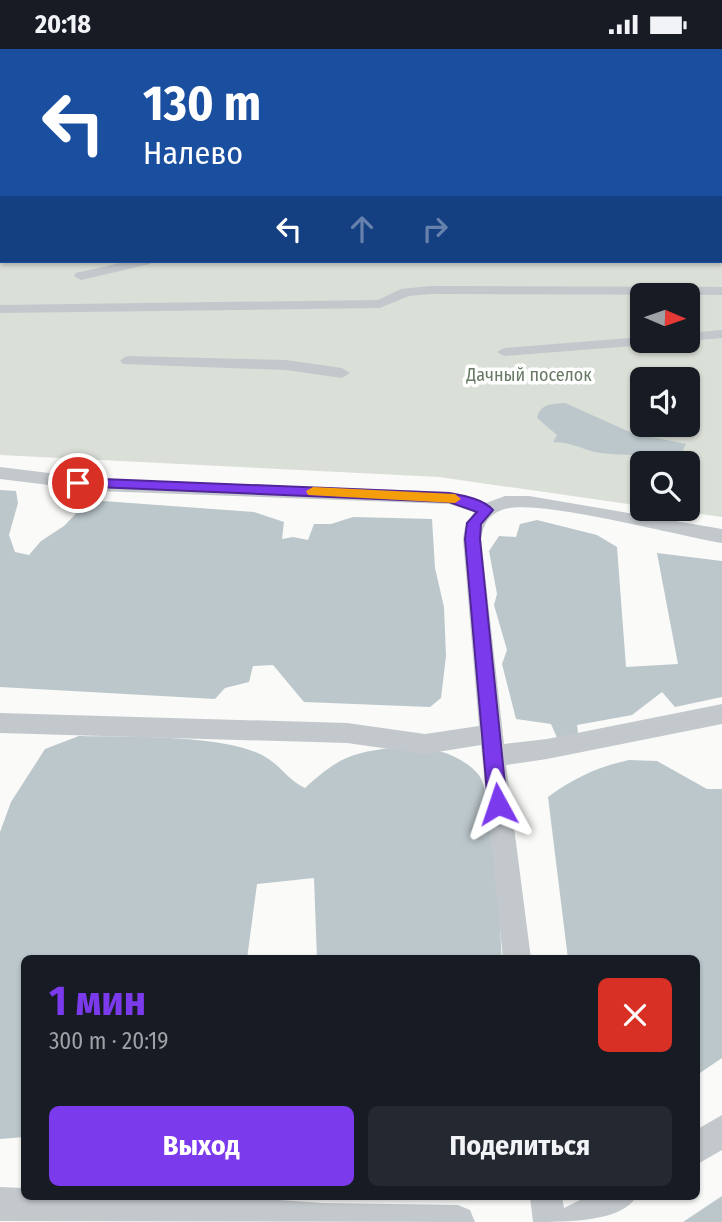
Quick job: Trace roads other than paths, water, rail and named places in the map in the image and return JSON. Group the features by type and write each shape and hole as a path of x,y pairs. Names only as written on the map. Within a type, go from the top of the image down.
{"street":[{"path":"81,275 136,263"},
{"path":"0,309 366,305 380,304 415,291 722,291"},
{"path":"700,336 722,334"},
{"path":"504,352 630,342"},
{"path":"128,361 286,365 342,373"},
{"path":"0,473 98,485 449,498 486,510"},
{"path":"517,955 492,745 472,539 474,523 486,510 500,503 522,501 581,508 722,536"},
{"path":"0,723 347,733 425,744 558,747 722,714"},
{"path":"700,1146 722,1131"},
{"path":"546,1200 550,1222"},
{"path":"572,1222 614,1200"},
{"path":"0,1204 155,1207 323,1220 458,1222"}],"park label":[{"name":"Дачный поселок","path":"529,375"}]}
